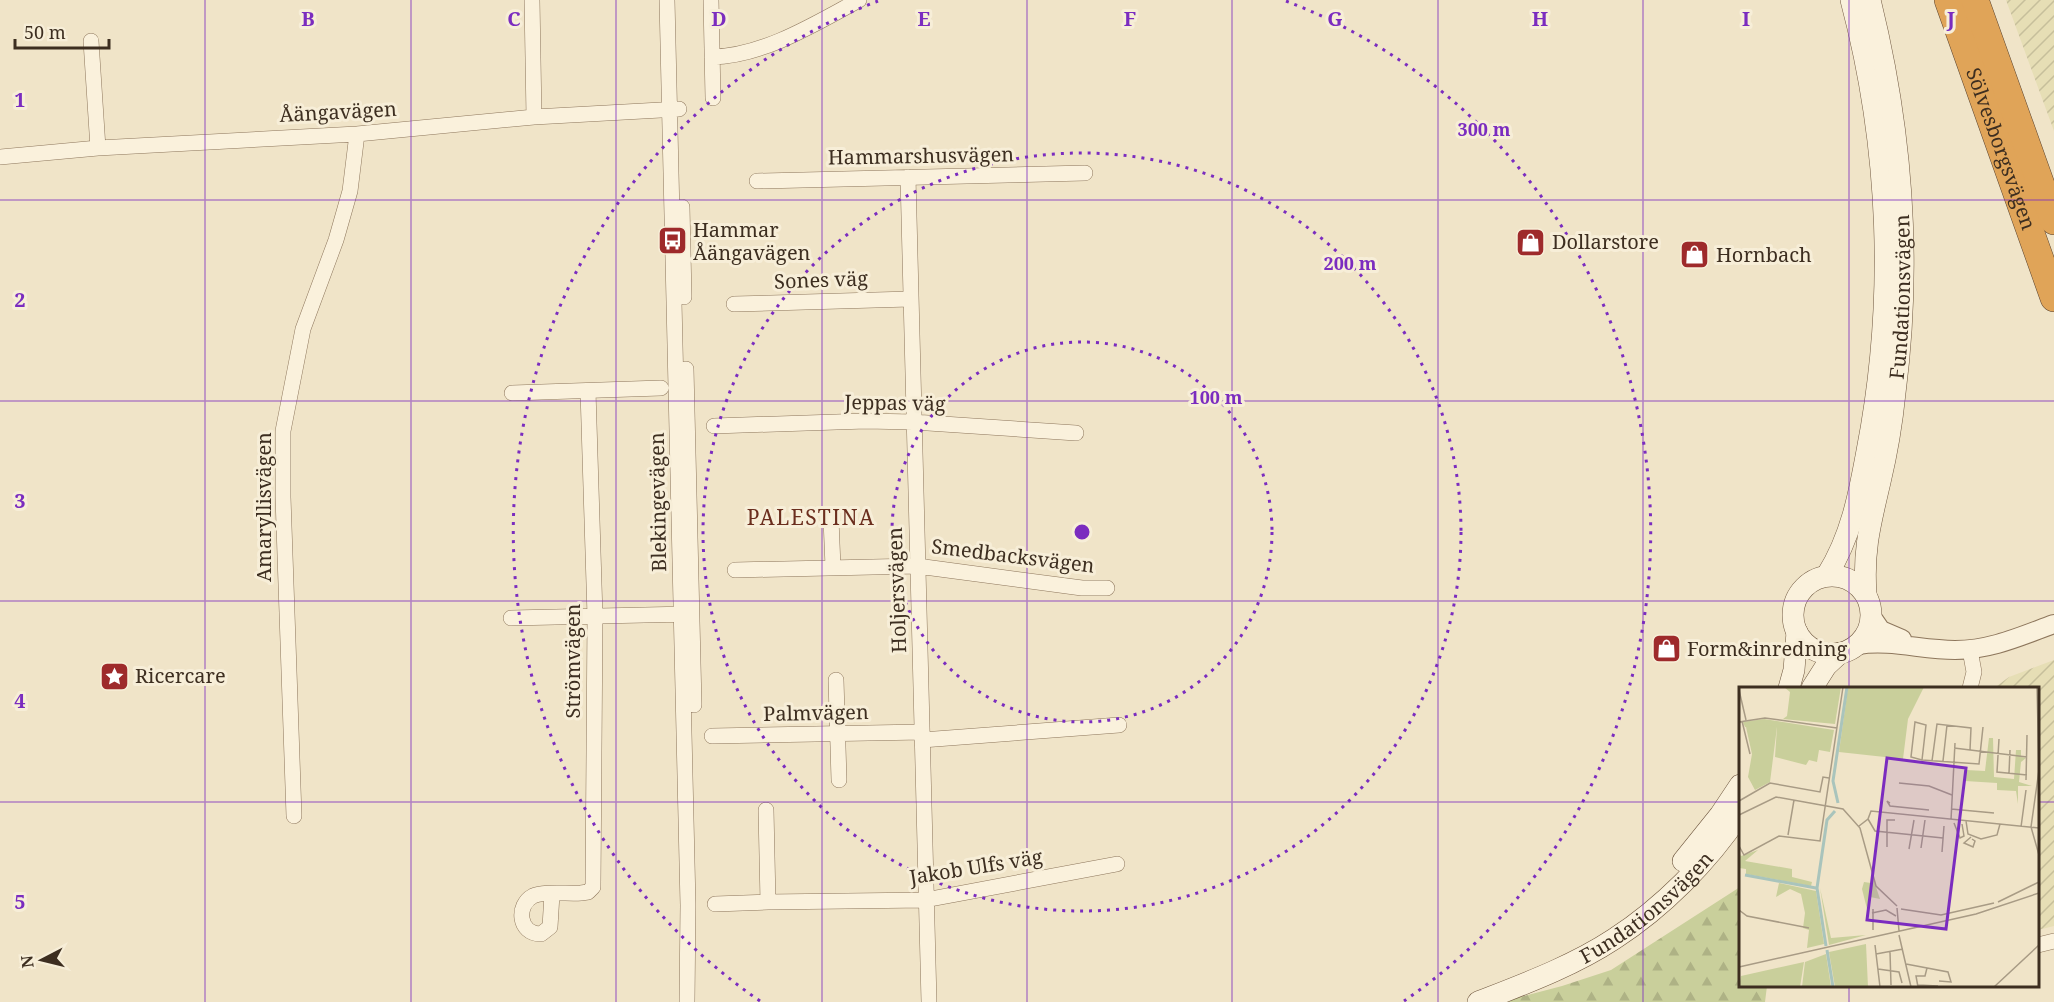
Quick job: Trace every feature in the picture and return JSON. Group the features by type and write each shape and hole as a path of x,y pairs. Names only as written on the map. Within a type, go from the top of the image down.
{"highway":[{"name":"Sölvesborgsvägen","path":"1948,0 2054,298"},
{"name":"Sölvesborgsvägen","path":"1975,0 2054,221"}],"main road":[{"name":"Fundationsvägen","path":"1827,576 1845,544 1862,478 1878,391 1885,287 1885,230 1877,131 1863,48 1851,0"},
{"name":"Fundationsvägen","path":"1866,594 1866,546 1895,393 1903,287 1903,231 1895,129 1887,76 1870,0"},
{"path":"1789,687 1794,670 1797,632 1793,617 1798,596 1811,581 1827,576 1846,578 1858,584 1866,594 1872,617 1868,632 1826,666 1813,687"},
{"path":"1797,632 1806,644 1818,651 1849,649"},
{"name":"Fundationsvägen","path":"1535,979 1609,928 1668,878 1702,840 1739,785"},
{"name":"Fundationsvägen","path":"1478,1002 1535,979 1616,938 1650,911 1699,865 1739,815"}],"street":[{"path":"532,0 534,117"},
{"name":"Blekingevägen","path":"667,0 674,110 687,614 698,905 696,1002"},
{"name":"Blekingevägen","path":"674,110 677,0"},
{"path":"711,0 713,98"},
{"path":"712,57 730,56 804,31 859,0"},
{"path":"92,40 98,148"},
{"name":"Åängavägen","path":"0,157 98,148 357,134 534,117 674,110"},
{"name":"Amaryllisvägen","path":"294,816 282,497 283,431 303,329 336,240 350,190 357,134"},
{"name":"Hammarshusvägen","path":"757,181 1085,173"},
{"name":"Holjersvägen","path":"908,177 929,1002"},
{"name":"Sones väg","path":"734,304 910,299"},
{"path":"512,393 661,388"},
{"name":"Strömvägen","path":"552,894 588,892 593,886 595,616 588,391"},
{"name":"Jeppas väg","path":"714,426 866,421 1076,433"},
{"path":"831,519 833,567"},
{"name":"Smedbacksvägen","path":"735,570 917,566 1082,588 1107,588"},
{"path":"512,618 687,614"},
{"name":"Blekingevägen","path":"687,614 687,1002"},
{"path":"1872,617 1881,630 1921,646"},
{"path":"1849,649 1876,642 1970,650 2003,643 2054,624"},
{"path":"1970,650 1974,672 1970,687"},
{"path":"836,680 838,780"},
{"name":"Palmvägen","path":"712,736 838,733 922,736 1119,725"},
{"path":"766,810 768,902"},
{"name":"Jakob Ulfs väg","path":"715,904 925,900 1117,864"},
{"path":"2039,945 2054,941"}],"shaded area":[{"path":"2006,0 2054,0 2054,131"},
{"path":"2054,660 2054,926 2039,930 2039,687 1995,687 2009,677"}],"green space":[{"path":"1739,888 1739,987 1767,987 1765,1002 1501,1002 1611,970"}],"place":[{"name":"Hammar Åängavägen","path":"672,241"},
{"name":"Dollarstore","path":"1531,242"},
{"name":"Hornbach","path":"1695,255"},
{"name":"Form&inredning","path":"1666,649"},
{"name":"Ricercare","path":"114,676"}],"district":[{"name":"PALESTINA","path":"811,518"}]}
